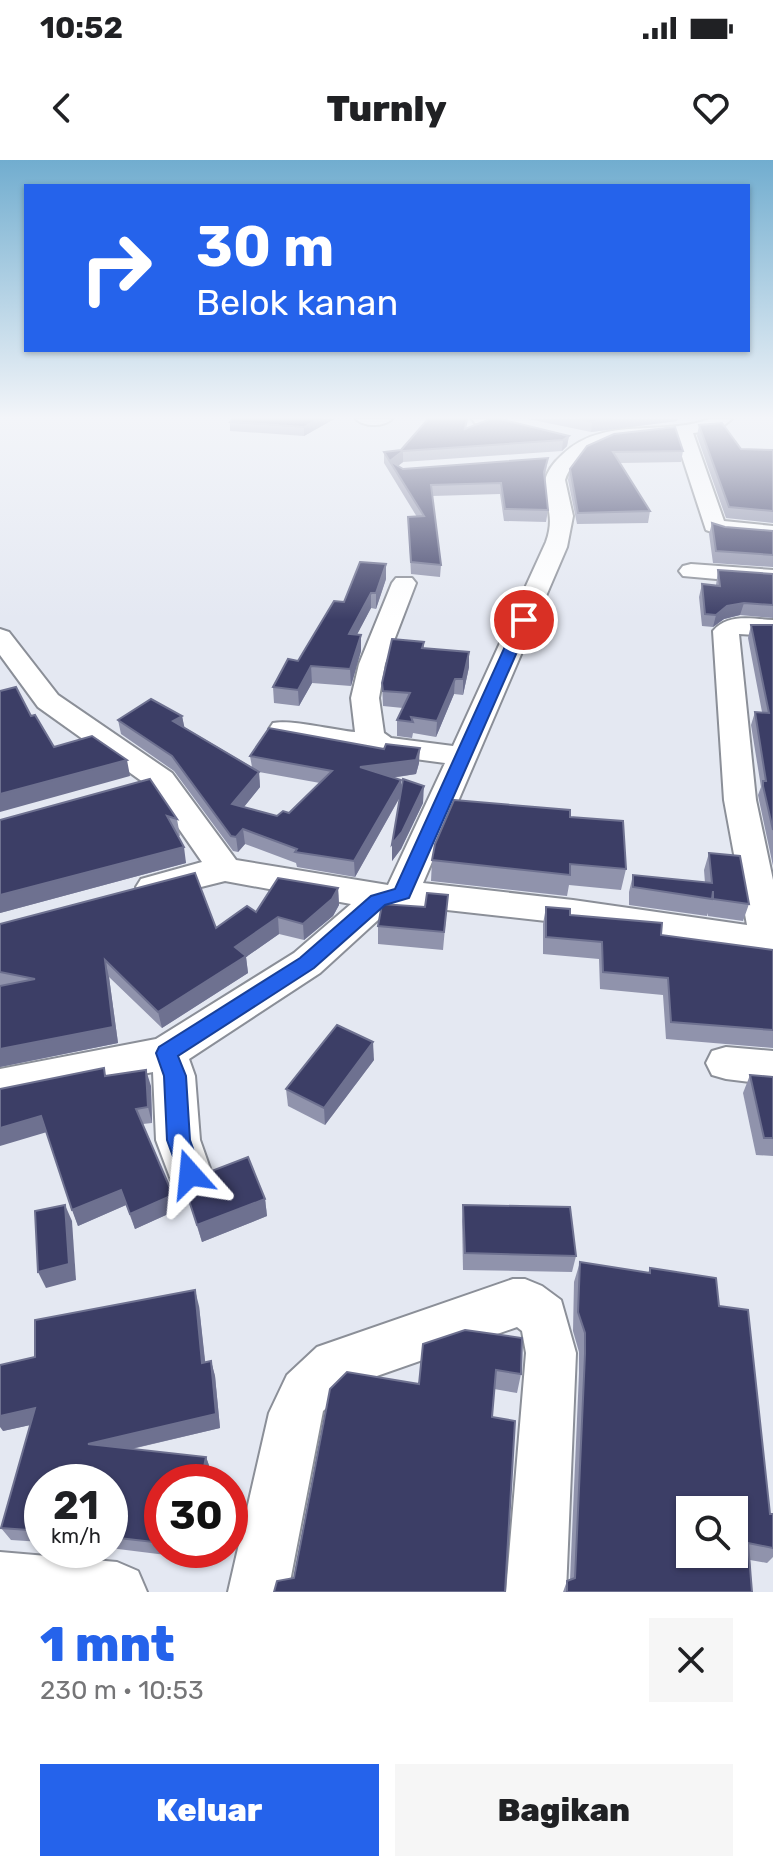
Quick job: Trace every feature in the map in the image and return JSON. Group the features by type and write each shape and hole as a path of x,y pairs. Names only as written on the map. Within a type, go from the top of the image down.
{"street":[{"path":"0,1086 166,1053 307,963 392,895 462,756 549,563 562,526 556,486"},
{"path":"701,486 714,525 723,529 773,533"},
{"path":"691,571 773,577"},
{"path":"375,743 370,736 365,698 372,664 404,583"},
{"path":"120,897 203,873 225,870 392,895 573,912 770,941 740,800 726,631 735,626 773,628"},
{"path":"0,637 48,701 161,780 225,870"},
{"path":"283,729 310,736 462,756"},
{"path":"119,792 161,780"},
{"path":"166,1053 175,1076 178,1140 190,1174"},
{"path":"726,1063 773,1068"},
{"path":"258,1592 295,1413 305,1393 335,1365 513,1303 525,1303 544,1317 551,1353 536,1592"},
{"path":"0,1581 117,1592"}],"building":[{"path":"405,486 431,486 441,565 411,562 408,517 424,516"},
{"path":"501,486 545,486 548,510 505,509"},
{"path":"573,486 634,486 650,511 578,513"},
{"path":"721,486 773,486 773,511 729,507"},
{"path":"712,523 773,531 773,555 716,551"},
{"path":"360,562 386,564 376,593 371,593 349,634 361,635 350,669 311,666 298,690 273,687 288,659 298,661 334,601 344,602"},
{"path":"718,570 773,574 773,605 744,603 727,606 716,615 705,614 702,584 720,586"},
{"path":"751,625 773,625 773,830 763,786 763,781 766,781 755,712 769,713"},
{"path":"392,639 424,642 422,648 469,652 463,679 455,679 437,721 411,717 413,722 397,720 410,693 383,691"},
{"path":"16,687 31,716 35,715 54,747 92,736 127,760 0,794 0,691"},
{"path":"151,699 182,716 173,721 259,772 232,804 277,816 283,811 289,813 332,771 250,756 269,728 384,749 386,744 420,748 416,760 360,767 401,780 354,861 295,852 297,849 243,829 236,837 231,836 172,756 118,720"},
{"path":"150,779 177,819 167,816 184,847 0,895 0,820"},
{"path":"403,779 424,786 402,832 392,844"},
{"path":"454,800 570,810 570,817 623,821 626,869 570,864 570,875 432,860 435,844"},
{"path":"709,853 740,856 749,904 713,899 713,891 712,899 633,887 633,875 712,883"},
{"path":"195,873 216,928 247,906 256,912 278,878 338,888 332,899 303,924 278,917 235,947 246,956 158,1012 105,960 113,1027 0,1049 0,986 35,979 0,972 0,924"},
{"path":"427,893 448,895 444,932 378,926 382,904 425,907"},
{"path":"546,907 570,909 570,915 662,923 661,935 773,950 773,1030 671,1022 668,978 603,972 602,942 546,937"},
{"path":"337,1025 373,1042 324,1108 286,1089"},
{"path":"104,1068 105,1076 146,1070 148,1107 136,1109 173,1195 130,1214 121,1190 72,1210 41,1116 0,1128 0,1089"},
{"path":"750,1075 773,1077 773,1138 764,1138"},
{"path":"248,1157 265,1199 197,1225 183,1182"},
{"path":"65,1205 69,1264 38,1272 35,1211"},
{"path":"463,1205 570,1207 576,1256 465,1253"},
{"path":"580,1262 650,1273 650,1268 716,1278 719,1306 748,1310 770,1514 773,1514 773,1548 748,1543 752,1592 567,1592 567,1581 575,1578 585,1333 578,1312"},
{"path":"195,1290 202,1363 211,1361 216,1414 88,1444 206,1457 205,1464 144,1464 144,1541 128,1539 128,1464 24,1464 24,1530 1,1528 35,1408 0,1416 0,1365 35,1357 35,1320"},
{"path":"465,1330 522,1338 521,1374 496,1370 492,1417 515,1421 505,1592 274,1592 277,1581 294,1578 330,1389 347,1372 419,1384 423,1344"}],"route":[{"path":"190,1174 178,1140 175,1076 166,1053 307,963 369,906 390,895 402,893 524,620"}]}
